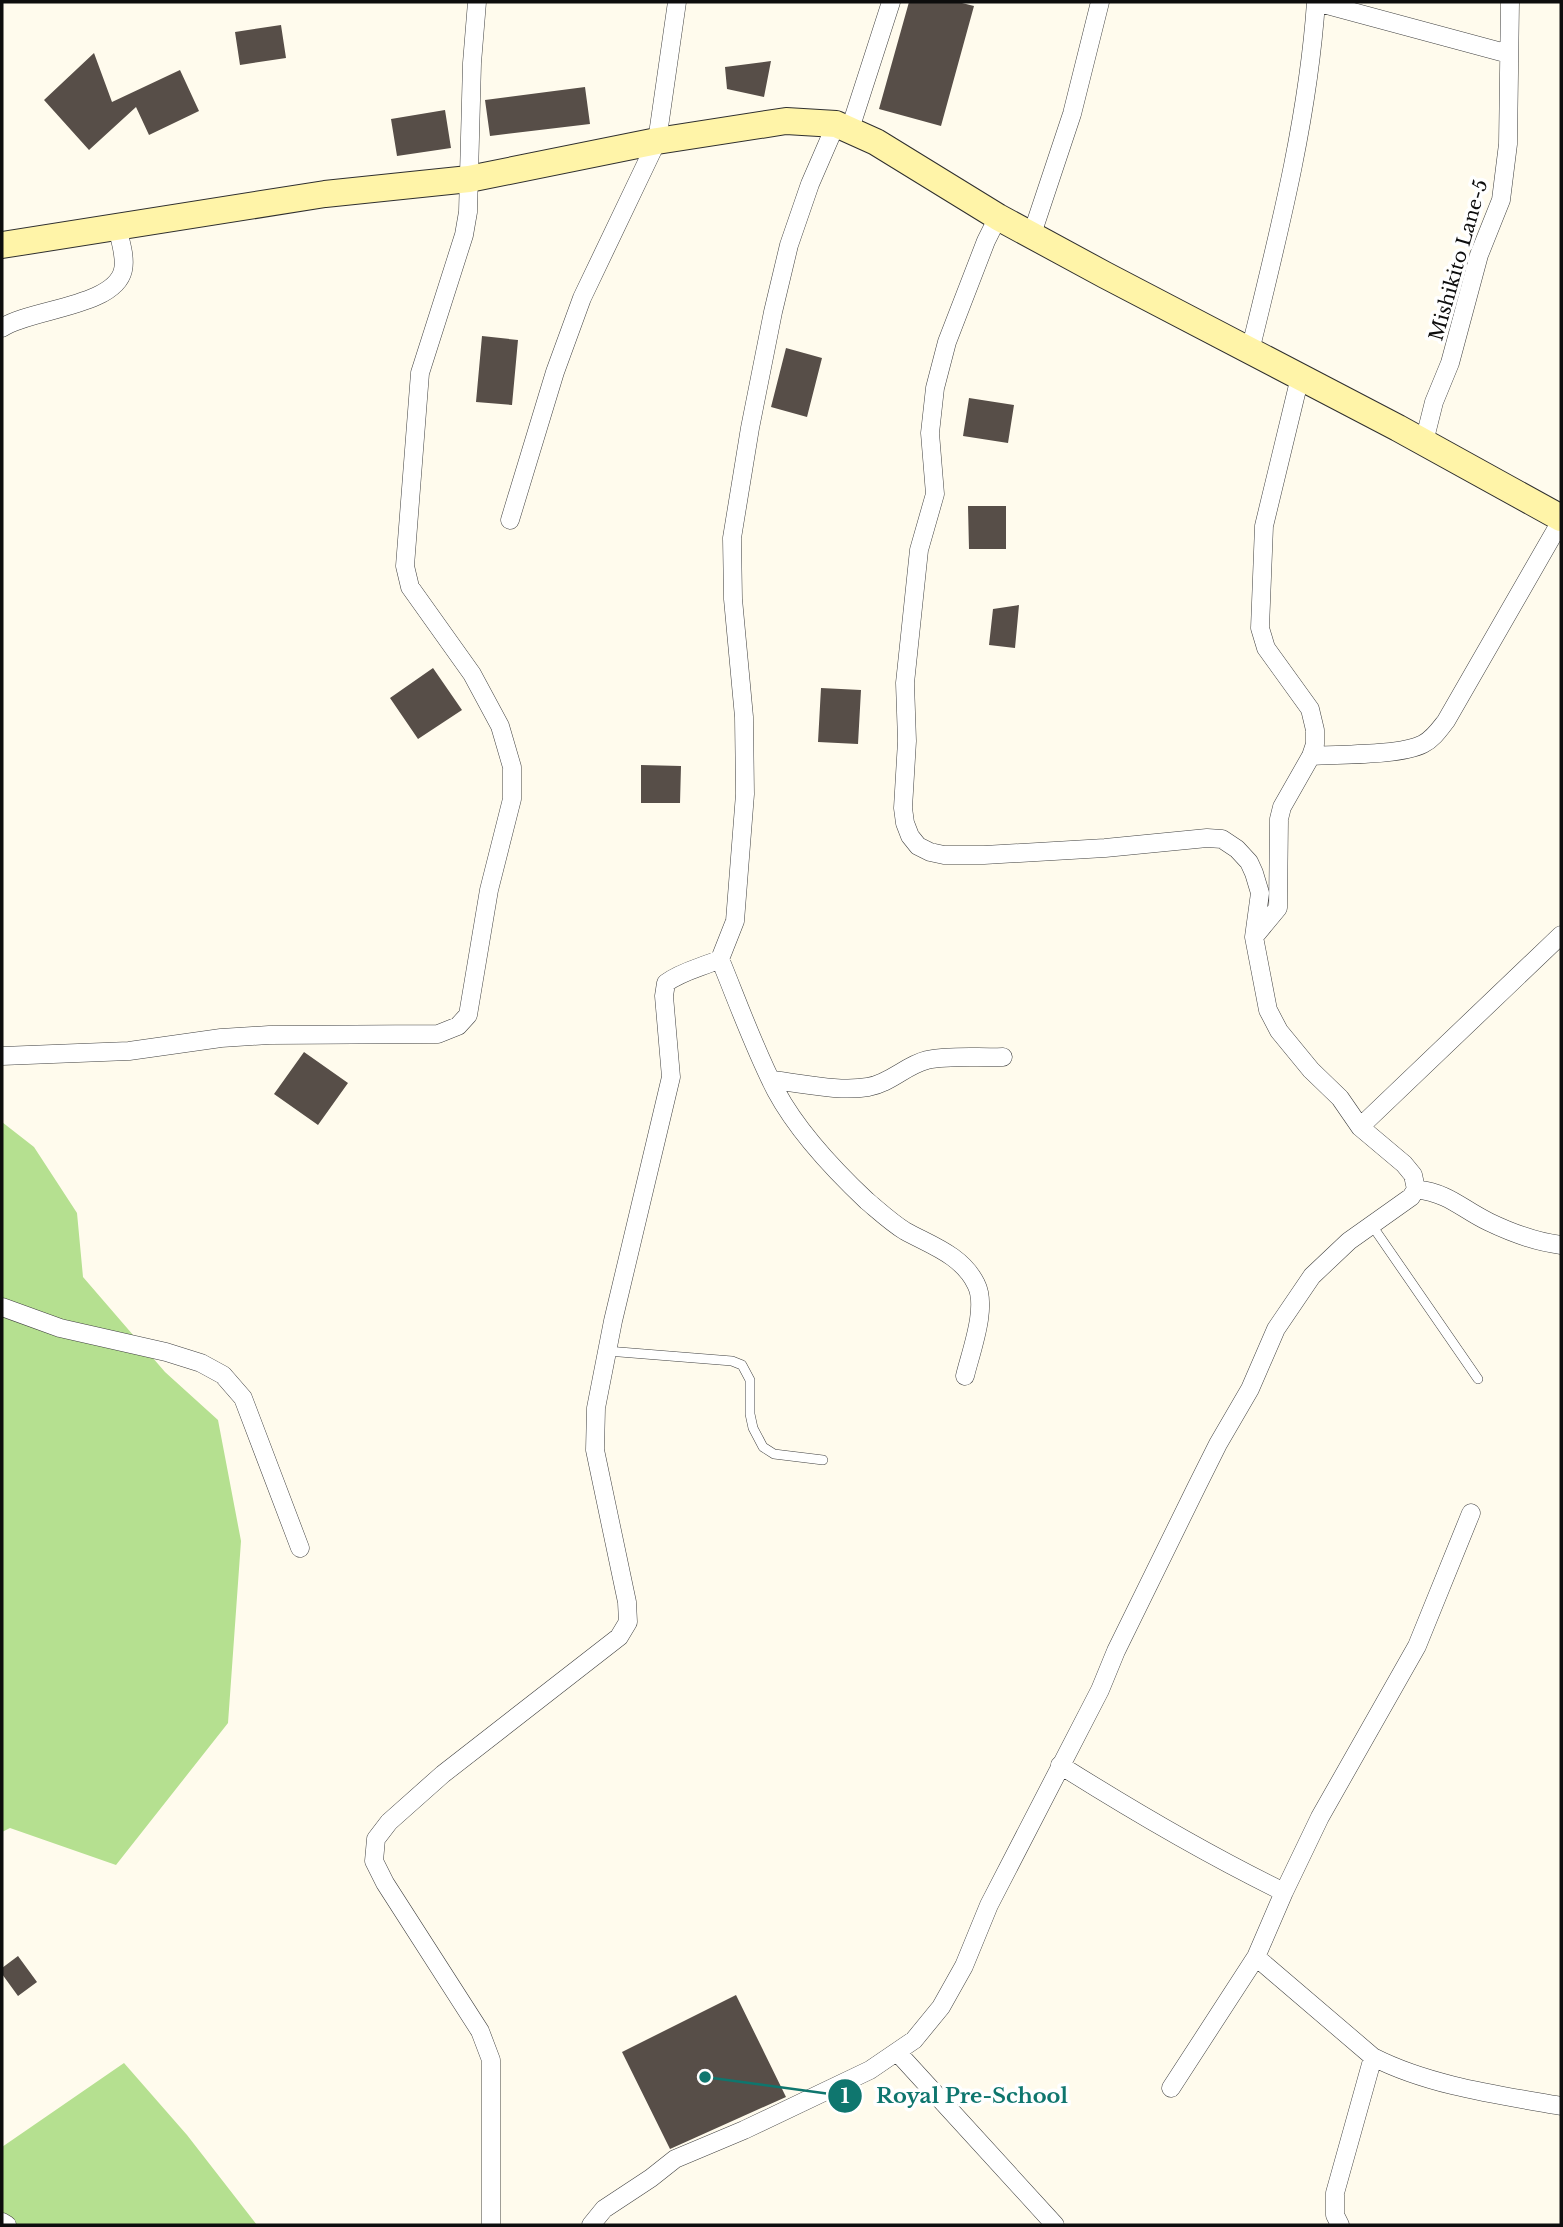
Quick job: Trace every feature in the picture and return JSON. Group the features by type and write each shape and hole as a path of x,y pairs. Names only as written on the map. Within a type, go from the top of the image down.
{"street":[{"path":"2,1056 129,1051 221,1038 269,1035 438,1034 458,1026 468,1015 489,890 512,799 512,767 500,726 472,674 410,587 405,566 420,373 464,235 468,212 472,63 477,2"},
{"path":"510,520 555,372 582,298 657,141 677,2"},
{"path":"491,2225 491,2060 480,2031 385,1883 374,1861 376,1839 389,1822 443,1774 619,1637 628,1622 627,1602 596,1450 596,1408 671,1077 664,996 666,983 677,975 699,969 720,958 735,921 745,794 744,717 733,599 732,538 750,428 789,245 810,184 843,127 891,2"},
{"path":"1032,234 1072,114 1100,2"},
{"path":"1250,351 1283,214 1316,2 1509,54"},
{"name":"Mishikito Lane-5","path":"1424,443 1434,402 1450,363 1479,255 1501,200 1508,144 1510,2"},
{"path":"2,245 325,194 469,179 657,141 786,121 843,127 876,142 998,217 1424,443 1561,520 1446,721 1434,736 1421,745 1402,750 1311,755"},
{"path":"592,2225 604,2208 675,2159 744,2130 870,2070 898,2053 914,2040 941,2007 964,1966 989,1905 1100,1690 1116,1651 1207,1465 1250,1389 1276,1329 1312,1276 1349,1241 1411,1197 1416,1189 1413,1175 1404,1164 1360,1127 1340,1098 1311,1070 1279,1031 1268,1010 1254,937 1260,893 1249,862 1237,849 1222,839 1207,838 984,855 944,855 918,846 910,836 903,808 907,741 905,682 919,550 935,494 930,433 935,388 947,342 998,217"},
{"path":"2,328 22,318 81,303 111,287 123,271 117,227"},
{"path":"1254,937 1278,908 1279,819 1282,807 1311,755 1315,730 1310,709 1266,648 1260,628 1264,526 1300,377"},
{"path":"1360,1127 1561,935"},
{"path":"720,958 777,1092 815,1147 868,1201 903,1229 963,1265 976,1283 982,1301 965,1377"},
{"path":"771,1080 867,1087 893,1078 911,1066 928,1060 1003,1057"},
{"path":"1416,1189 1450,1197 1488,1221 1524,1237 1561,1245"},
{"path":"2,1307 60,1328 177,1355 201,1363 223,1375 243,1398 300,1548"},
{"path":"1171,2088 1256,1957 1320,1817 1417,1646 1471,1513"},
{"path":"1060,1765 1223,1863 1284,1892"},
{"path":"1256,1957 1373,2057 1414,2074 1497,2095 1561,2106"},
{"path":"898,2053 1055,2225"},
{"path":"1340,2225 1335,2215 1335,2193 1373,2057"},
{"path":"2,2222 7,2225"}],"lane":[{"path":"1371,1224 1478,1379"},
{"path":"607,1351 732,1361 742,1365 750,1380 750,1414 753,1428 763,1447 774,1454 824,1460"}],"green space":[{"path":"2,1122 34,1147 77,1213 83,1277 165,1372 218,1420 241,1541 228,1723 116,1865 10,1828 2,1832"},
{"path":"124,2063 187,2135 257,2225 2,2225 2,2147"}],"building":[{"path":"909,2 958,2 974,6 941,126 879,109"},
{"path":"281,25 286,58 240,65 235,32"},
{"path":"94,53 112,102 180,70 199,111 149,135 136,107 89,150 44,100"},
{"path":"771,61 764,97 727,89 725,67"},
{"path":"585,87 590,124 490,136 485,100"},
{"path":"445,110 451,148 397,156 391,119"},
{"path":"482,336 518,340 512,405 476,402"},
{"path":"786,348 822,358 807,417 771,407"},
{"path":"969,398 1014,405 1008,443 963,436"},
{"path":"968,506 1006,506 1006,549 969,549"},
{"path":"1019,605 1015,648 989,645 993,609"},
{"path":"433,668 462,710 418,739 390,698"},
{"path":"821,688 861,690 858,744 818,742"},
{"path":"641,765 681,766 680,803 641,803"},
{"path":"304,1052 348,1083 318,1125 274,1094"},
{"path":"18,1956 37,1982 18,1996 2,1974 2,1968"},
{"path":"736,1995 786,2097 670,2149 622,2052"}],"place":[{"name":"Royal Pre-School","path":"705,2077"}]}
